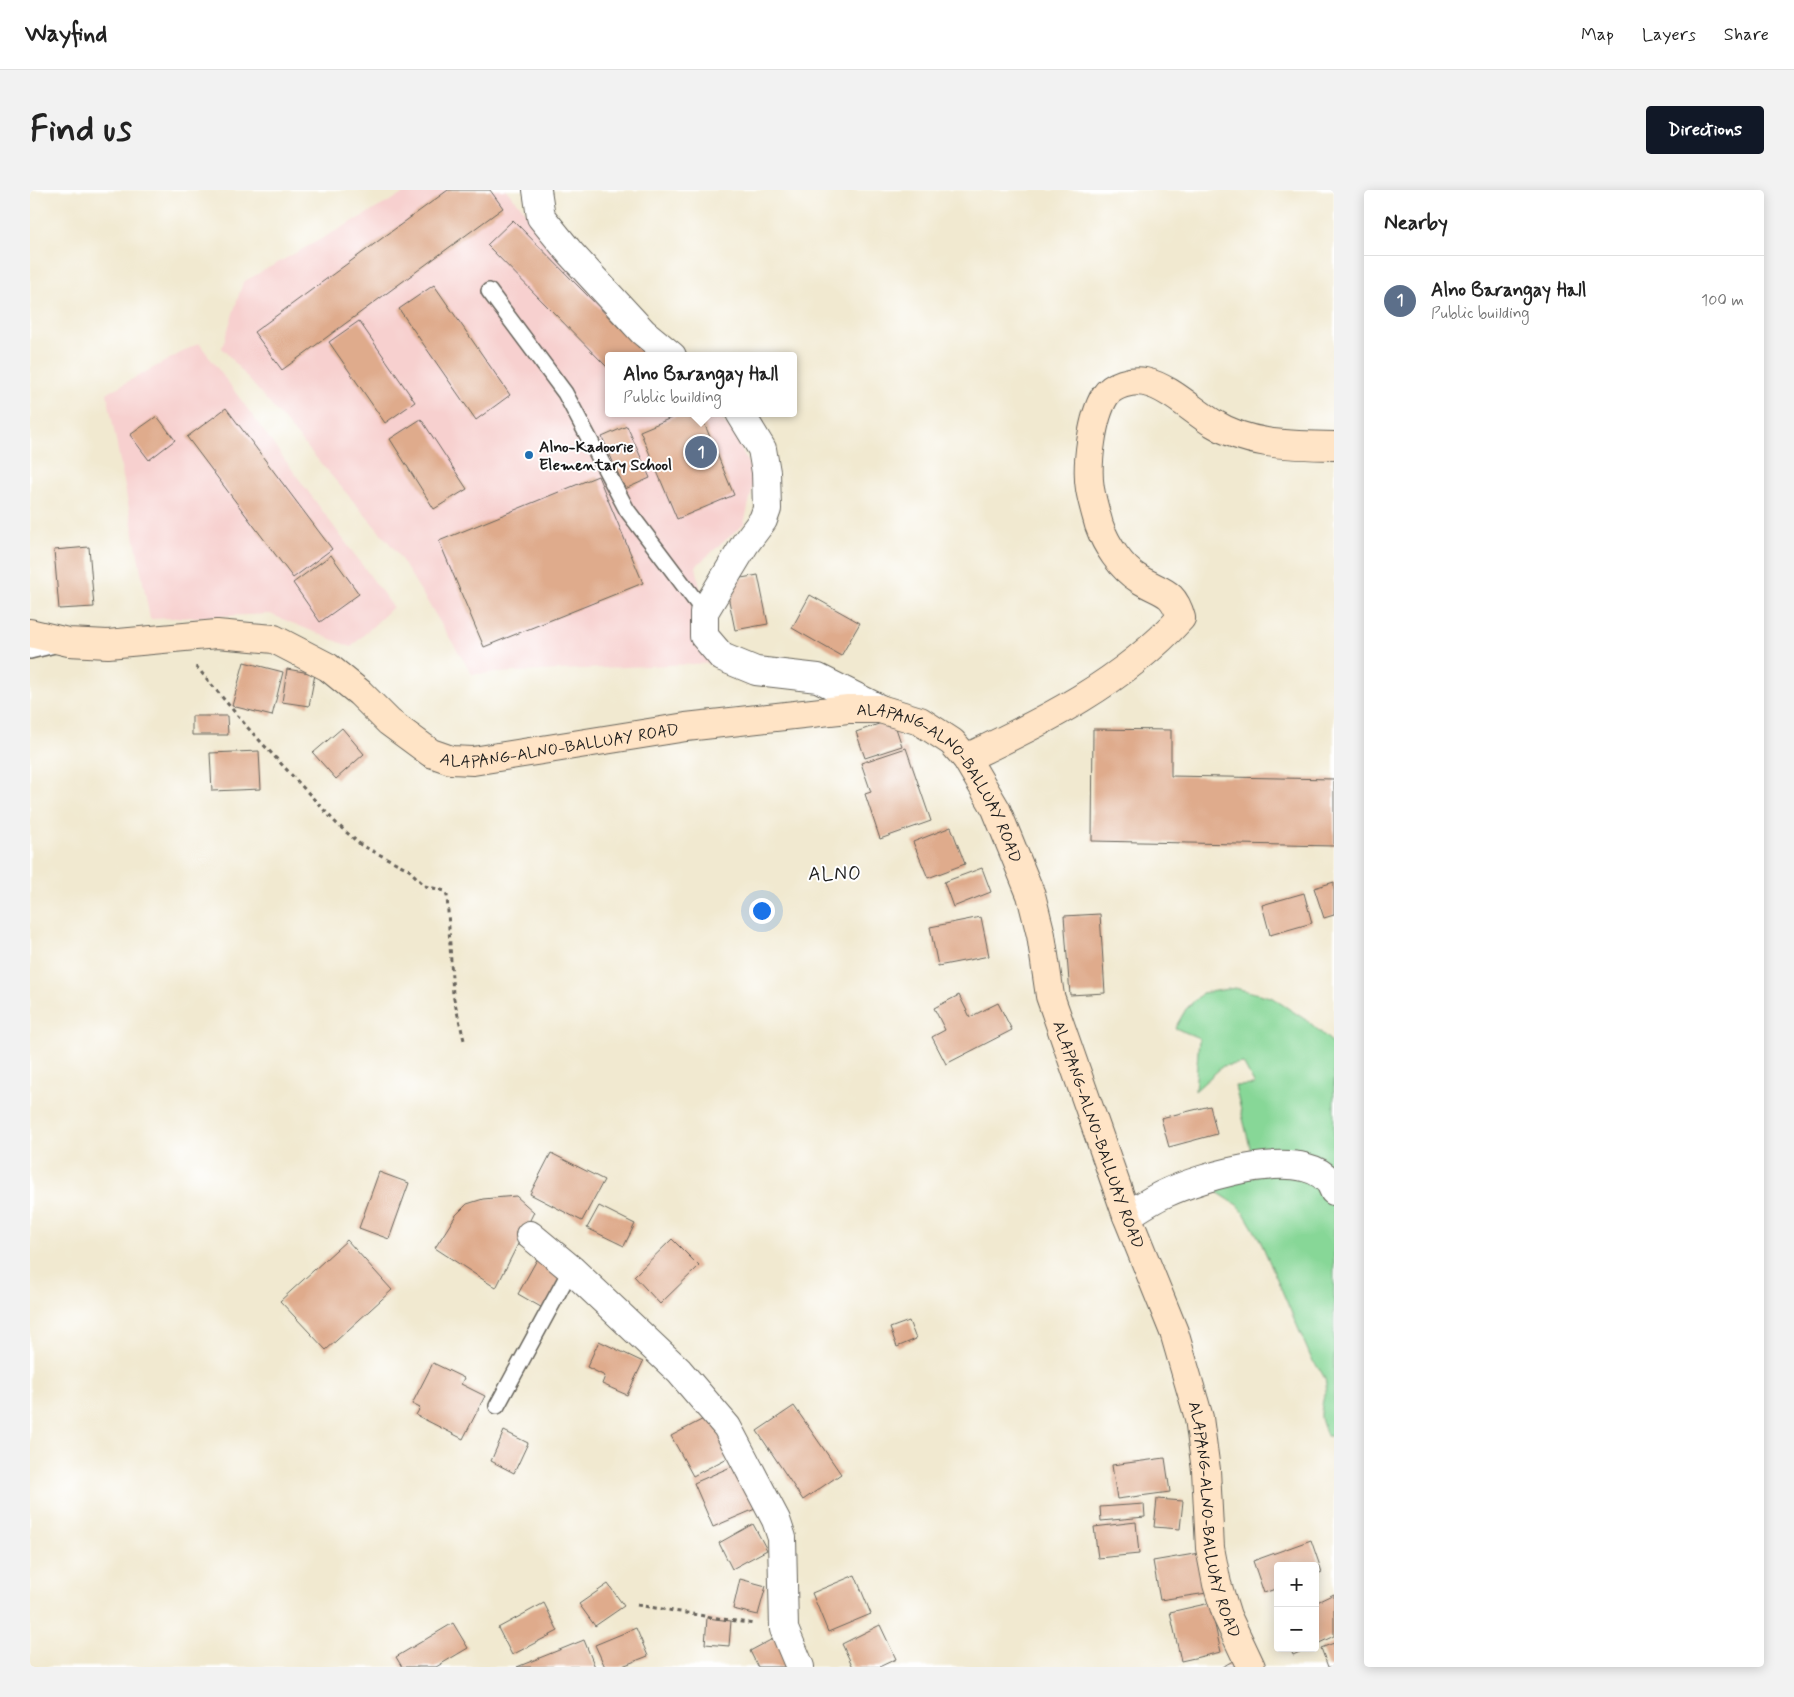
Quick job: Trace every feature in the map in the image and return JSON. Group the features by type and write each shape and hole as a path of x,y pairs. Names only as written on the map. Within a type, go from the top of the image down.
{"main road":[{"path":"966,758 1038,724 1140,658 1180,618 1176,603 1162,590 1138,579 1116,558 1100,527 1090,488 1090,454 1097,418 1105,395 1122,383 1145,382 1176,397 1214,424 1248,439 1284,445 1334,446"},
{"name":"ALAPANG-ALNO-BALLUAY ROAD","path":"30,633 68,642 108,644 217,634 274,639 328,666 412,742 431,753 451,760 473,761 734,721 848,709 880,709 920,721 952,742 966,758 996,808 1031,895 1041,935 1050,996 1127,1216 1174,1332 1200,1427 1206,1470 1210,1548 1217,1584 1227,1616 1251,1667"}],"street":[{"path":"537,190 541,217 571,254 643,332 667,352"},
{"path":"742,417 762,449 766,472 767,509 763,520 745,544 704,612 704,636 722,657 756,671 818,678 880,709"},
{"path":"1127,1216 1163,1194 1188,1185 1230,1172 1277,1164 1295,1165 1320,1173 1332,1186 1334,1192"},
{"path":"530,1235 571,1270 679,1371 727,1427 776,1520 782,1538 784,1629 800,1667"}],"lane":[{"path":"489,291 565,393 627,510 704,612"},
{"path":"30,651 68,642"},
{"path":"497,1406 571,1270"}],"path":[{"path":"174,638 248,728 337,824 360,845 408,870 425,886 445,891 448,895 453,995 464,1040"},
{"path":"637,1605 784,1629"}],"shaded area":[{"name":"Alno-Kadoorie Elementary School","path":"410,190 506,190 657,352 605,352 605,417 719,417 733,431 755,478 744,524 696,566 714,663 472,674 396,551 222,348 243,282"},
{"path":"199,343 393,607 351,647 270,614 150,619 107,393"}],"green space":[{"path":"1235,988 1271,997 1309,1022 1334,1044 1334,1436 1327,1436 1321,1419 1326,1385 1323,1375 1312,1360 1260,1240 1237,1205 1209,1187 1257,1176 1235,1086 1255,1085 1243,1063 1223,1066 1195,1091 1199,1038 1175,1028 1186,1009 1202,993"}],"building":[{"path":"448,190 490,190 503,208 282,370 254,332"},
{"path":"513,220 643,352 605,352 605,365 487,245"},
{"path":"434,285 510,395 476,420 399,309"},
{"path":"359,321 415,402 385,423 329,342"},
{"path":"226,408 332,549 293,578 187,437"},
{"path":"157,416 175,440 149,460 130,435"},
{"path":"673,417 702,417 734,495 677,519 640,431"},
{"path":"421,419 467,489 434,509 390,439"},
{"path":"627,426 650,478 625,489 602,437"},
{"path":"598,476 643,583 484,647 439,541"},
{"path":"89,547 94,607 59,609 54,550"},
{"path":"331,555 359,594 320,622 293,583"},
{"path":"758,575 768,624 735,630 725,581"},
{"path":"810,595 860,623 841,656 792,628"},
{"path":"244,662 283,672 272,716 232,706"},
{"path":"287,669 315,674 309,706 282,702"},
{"path":"192,716 227,716 228,735 192,735"},
{"path":"893,719 902,746 865,758 856,732"},
{"path":"342,728 364,754 336,779 313,753"},
{"path":"1093,729 1171,730 1171,776 1334,779 1334,846 1092,841"},
{"path":"906,748 931,821 880,839 865,794 871,792 861,763"},
{"path":"259,751 261,789 212,791 210,753"},
{"path":"951,827 965,864 928,878 913,842"},
{"path":"982,868 991,892 953,907 944,882"},
{"path":"1334,882 1334,915 1324,918 1314,888"},
{"path":"1304,893 1312,923 1270,935 1262,905"},
{"path":"1100,914 1105,993 1070,995 1064,916"},
{"path":"981,917 989,956 938,966 930,927"},
{"path":"959,995 970,1017 998,1003 1012,1030 946,1064 932,1037 945,1030 934,1008"},
{"path":"1210,1106 1217,1134 1169,1147 1161,1118"},
{"path":"551,1153 604,1180 582,1221 530,1194"},
{"path":"379,1172 409,1183 389,1239 359,1228"},
{"path":"516,1196 534,1212 496,1288 435,1248 456,1215 467,1204 483,1199"},
{"path":"599,1206 635,1224 624,1246 587,1228"},
{"path":"672,1239 699,1266 660,1304 634,1276"},
{"path":"347,1240 392,1290 326,1350 280,1301"},
{"path":"539,1256 567,1271 546,1310 518,1294"},
{"path":"909,1321 916,1339 897,1347 890,1328"},
{"path":"599,1341 643,1362 627,1395 602,1384 605,1376 587,1367"},
{"path":"433,1363 464,1378 461,1384 485,1396 463,1439 416,1415 420,1408 412,1404"},
{"path":"794,1406 841,1474 803,1500 757,1431"},
{"path":"715,1413 737,1453 693,1476 671,1436"},
{"path":"504,1431 528,1443 514,1473 491,1461"},
{"path":"1165,1458 1170,1492 1117,1499 1112,1465"},
{"path":"742,1462 762,1506 713,1527 694,1483"},
{"path":"1157,1499 1183,1501 1180,1529 1154,1527"},
{"path":"1144,1504 1145,1517 1101,1521 1100,1507"},
{"path":"1136,1522 1139,1554 1098,1558 1094,1527"},
{"path":"753,1524 767,1550 732,1569 719,1543"},
{"path":"1311,1540 1319,1562 1274,1562 1274,1589 1264,1593 1253,1561"},
{"path":"1200,1553 1207,1593 1160,1600 1153,1561"},
{"path":"855,1575 871,1614 828,1632 812,1593"},
{"path":"740,1579 766,1586 758,1615 733,1609"},
{"path":"608,1584 624,1606 595,1626 579,1604"},
{"path":"1334,1594 1334,1636 1319,1643 1319,1607 1319,1601"},
{"path":"544,1603 558,1631 512,1655 498,1628"},
{"path":"1210,1603 1221,1652 1181,1661 1170,1612"},
{"path":"707,1618 731,1621 729,1646 705,1644"},
{"path":"453,1623 468,1648 436,1667 402,1667 396,1657"},
{"path":"880,1625 896,1659 879,1667 853,1667 842,1644"},
{"path":"636,1628 648,1656 620,1667 605,1667 595,1645"},
{"path":"782,1634 788,1667 758,1667 750,1651"},
{"path":"584,1640 595,1667 517,1667"},
{"path":"1334,1643 1334,1667 1328,1667 1321,1648"},
{"path":"1240,1657 1245,1667 1222,1667"}],"place":[{"name":"Alno Barangay Hall","path":"701,452"},
{"name":"Alno-Kadoorie Elementary School","path":"529,455"}],"district":[{"name":"ALNO","path":"835,873"}]}
